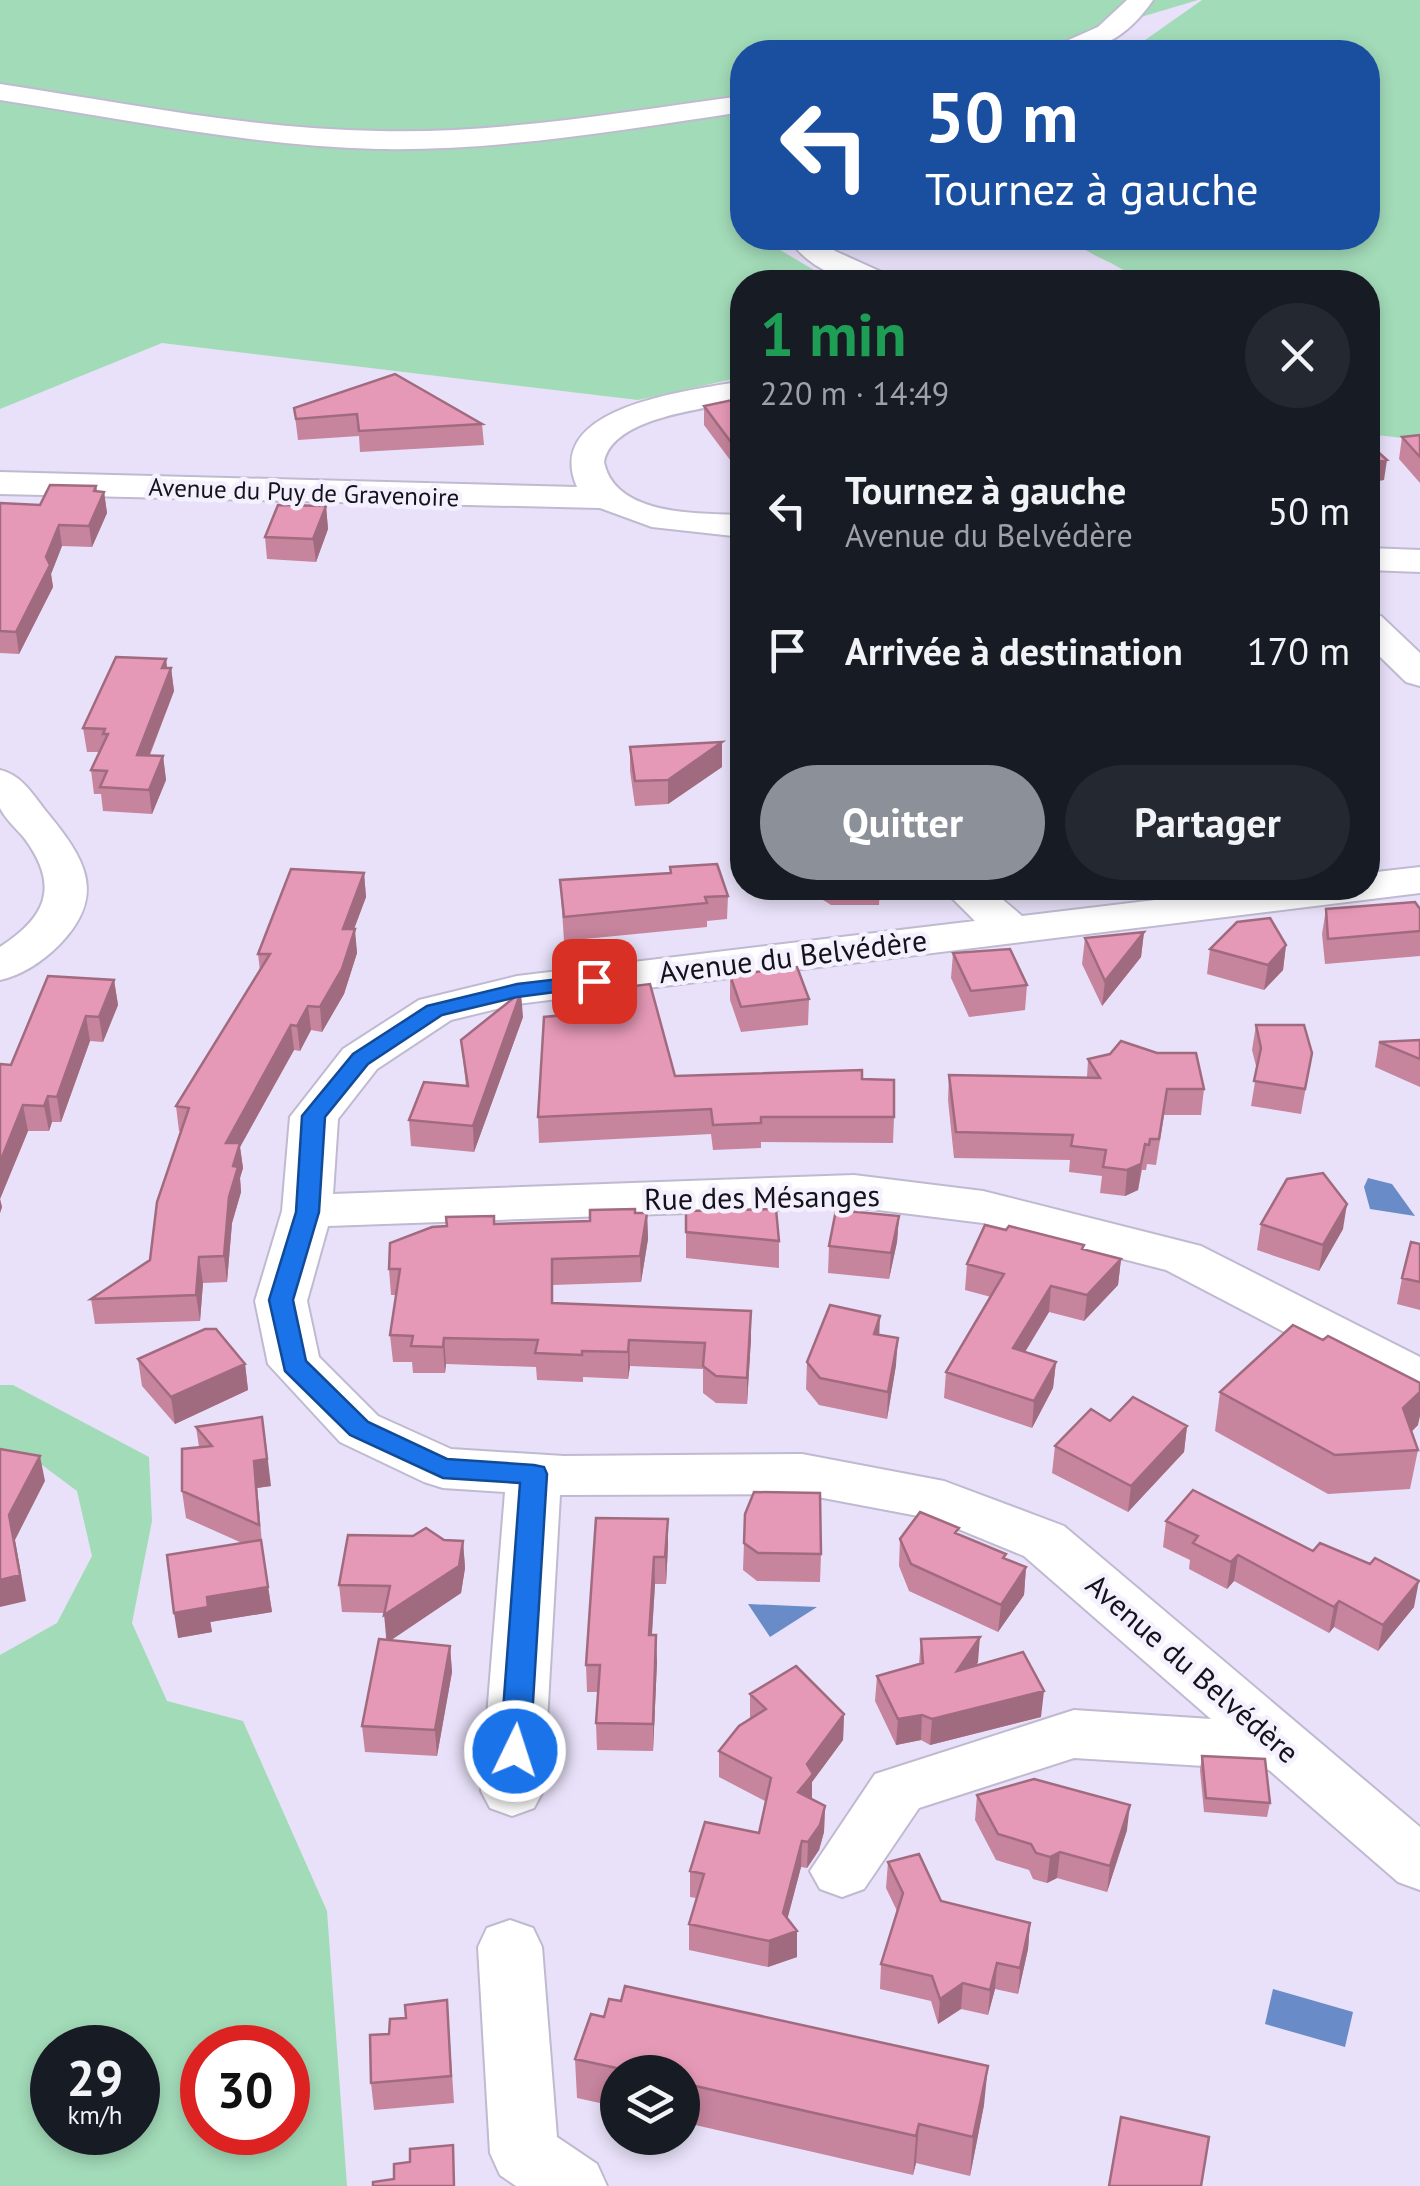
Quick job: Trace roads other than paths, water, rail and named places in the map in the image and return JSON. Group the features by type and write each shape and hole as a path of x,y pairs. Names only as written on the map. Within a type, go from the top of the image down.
{"street":[{"path":"1092,40 1124,21 1140,0"},
{"path":"0,92 286,133 392,140 498,136 730,106"},
{"path":"816,250 850,270"},
{"path":"608,498 593,484 586,465 590,450 602,435 638,416 730,394"},
{"name":"Avenue du Puy de Gravenoire","path":"0,483 608,498 660,518 730,525"},
{"path":"1380,559 1420,561"},
{"path":"1380,636 1420,674"},
{"path":"0,782 49,840 68,874 65,907 39,945 0,967"},
{"path":"1380,885 1420,880"},
{"path":"976,900 1012,930"},
{"name":"Avenue du Belvédère","path":"1260,900 517,990 435,1010 360,1059 314,1116 308,1212 281,1300 294,1364 359,1428 443,1468 534,1474 802,1474 944,1501 1044,1541 1420,1864"},
{"name":"Rue des Mésanges","path":"308,1212 854,1191 984,1207 1184,1258 1420,1380"},
{"path":"512,1791 534,1474"},
{"path":"842,1872 897,1791 1074,1734 1282,1747"},
{"path":"510,1948 524,2154 572,2186"}],"water":[{"path":"1368,1178 1392,1184 1415,1216 1370,1209 1364,1187"},
{"path":"748,1604 817,1607 770,1637"},
{"path":"1273,1989 1353,2012 1345,2047 1265,2024"}]}
